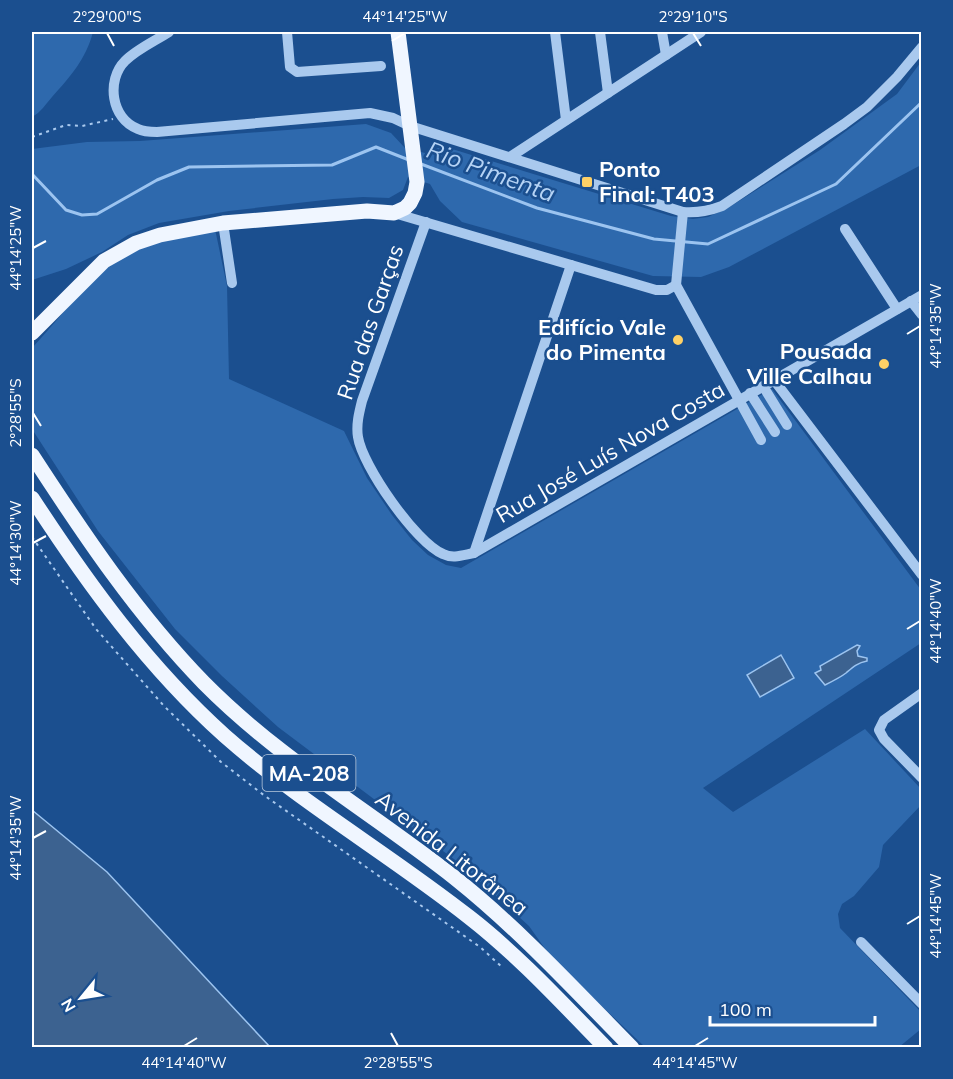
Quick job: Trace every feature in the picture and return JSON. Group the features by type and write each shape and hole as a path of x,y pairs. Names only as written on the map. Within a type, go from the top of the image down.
{"main road":[{"path":"32,333 93,271 122,250 160,235 224,223 368,211 394,213 405,208 415,193 417,182 412,144 414,127 398,32"},
{"name":"Avenida Litorânea","path":"32,455 83,534 123,589 204,683 262,736 429,859 498,915 632,1047"},
{"name":"Avenida Litorânea","path":"32,498 71,558 118,621 166,677 200,712 274,777 452,904 512,955 606,1047"},
{"path":"452,904 466,909 491,927 498,923 498,915"},
{"path":"512,955 513,946 522,944 541,962 555,969"}],"street":[{"path":"169,32 126,60 118,72 114,86 116,105 121,116 130,125 146,131 360,113 383,115 414,127 683,212 704,212 722,206 844,124 882,93 921,47"},
{"path":"286,32 290,67 297,72 381,66"},
{"path":"555,32 566,120"},
{"path":"600,32 608,93"},
{"path":"662,32 666,55"},
{"path":"510,157 701,32"},
{"path":"410,203 426,222"},
{"path":"683,212 676,285 761,440"},
{"path":"394,213 656,290 667,290 676,285"},
{"name":"Rua das Garças","path":"426,222 362,401 357,427 358,438 365,458 397,508 414,531 432,549 445,556 458,557 474,552"},
{"path":"224,223 232,283"},
{"path":"845,229 897,309"},
{"path":"474,552 571,266"},
{"name":"Rua José Luís Nova Costa","path":"474,552 921,295"},
{"path":"911,301 921,315"},
{"path":"774,380 921,575"},
{"path":"763,386 787,426"},
{"path":"750,393 775,432"},
{"path":"921,693 885,720 879,730 884,739 921,778"},
{"path":"861,942 921,1004"}],"path":[{"path":"32,137 66,125 82,126 121,116"}],"shaded area":[{"path":"32,32 93,32 77,67 43,108 32,117"},
{"path":"921,62 921,165 729,267 701,277 653,276 462,222 440,201 430,184 408,177 403,190 389,198 333,199 229,211 159,223 128,235 102,252 66,269 32,280 32,149 87,142 140,141 366,124 391,133 405,148 425,153 438,148 452,149 671,216 693,219 708,217 728,208 820,150 897,94"},
{"path":"215,229 227,286 229,379 344,431 367,478 392,515 412,540 428,555 446,565 461,568 772,389 921,590 921,643 703,788 733,812 865,729 921,789 921,805 883,845 879,867 854,896 842,904 838,914 840,928 921,1012 921,1029 899,1047 645,1047 553,960 529,926 463,866 278,727 175,629 98,531 32,429 32,348 84,289 129,252 155,241"},
{"path":"857,645 860,646 857,651 858,656 867,658 867,661 858,664 825,685 815,673 821,670 820,666"},
{"path":"781,655 794,678 760,697 747,675"},
{"path":"32,810 107,872 270,1047 32,1047"}],"waterway":[{"name":"Rio Pimenta","path":"421,164 537,208 654,239 708,244 836,184 922,102"},
{"name":"Rio Pimenta","path":"32,174 66,210 82,215 97,214 157,180 189,167 332,165 376,147 409,160"}],"place":[{"name":"Ponto Final: T403","path":"587,182"},
{"name":"Edifício Vale do Pimenta","path":"678,340"},
{"name":"Pousada Ville Calhau","path":"884,364"}]}
